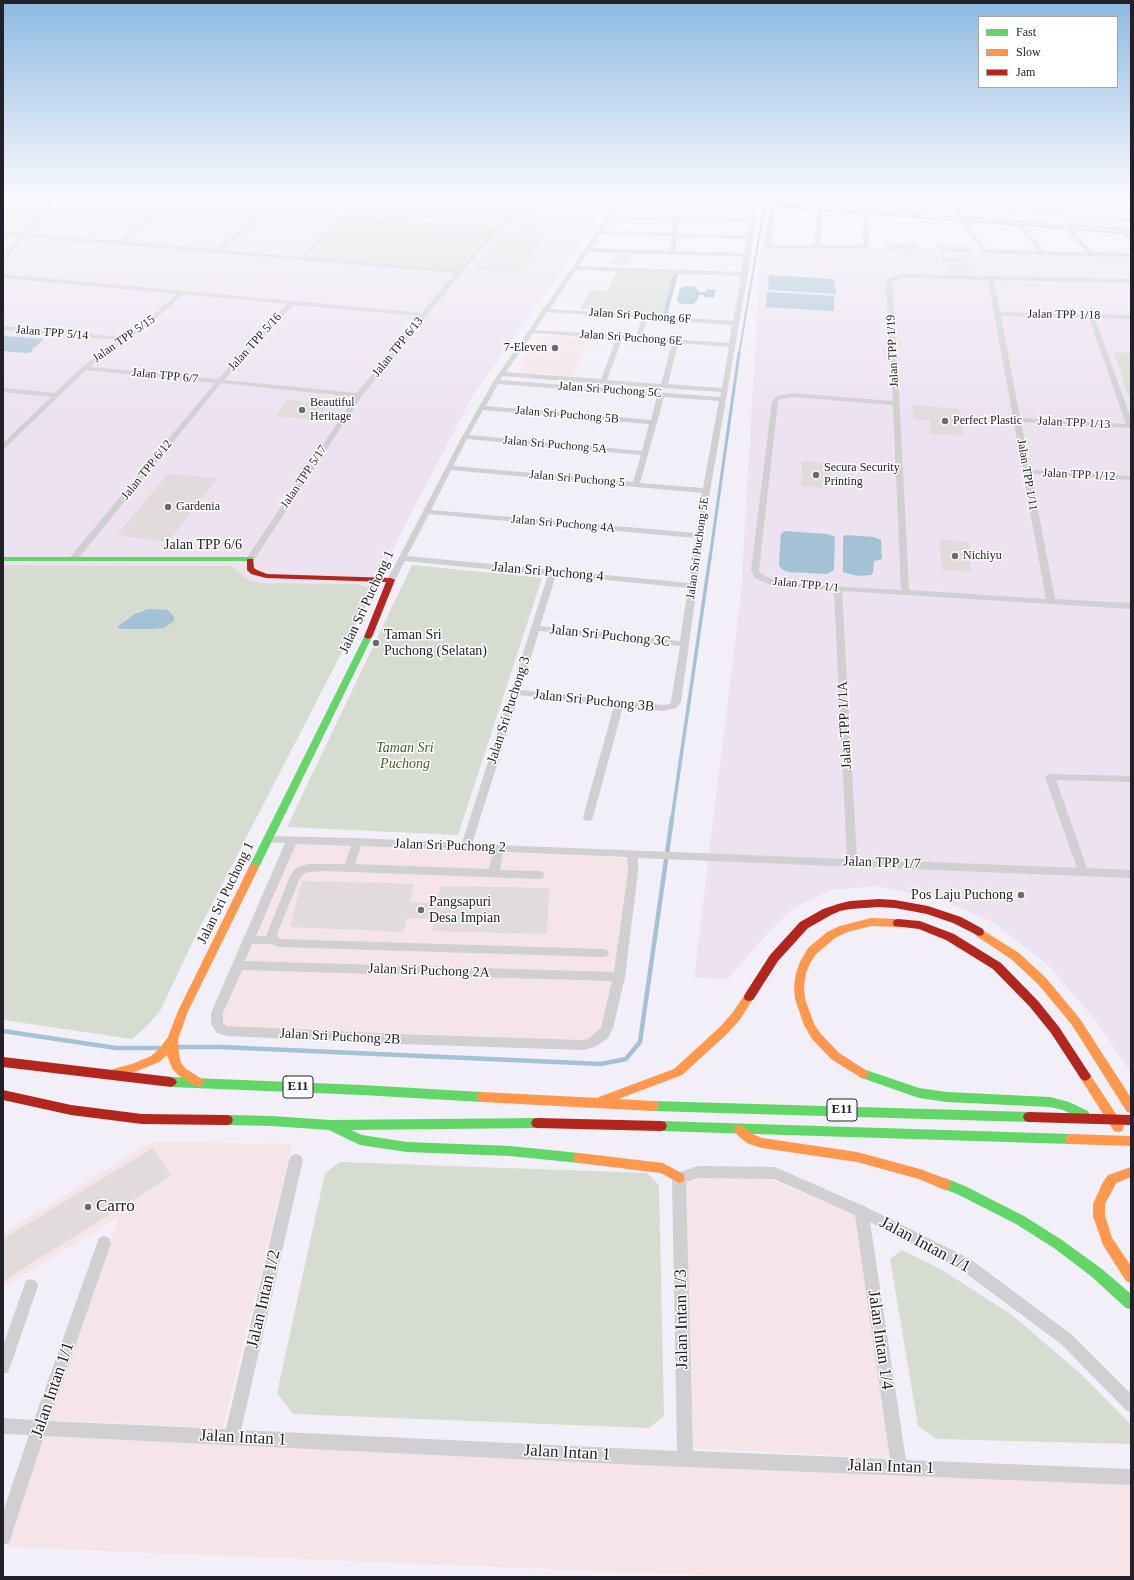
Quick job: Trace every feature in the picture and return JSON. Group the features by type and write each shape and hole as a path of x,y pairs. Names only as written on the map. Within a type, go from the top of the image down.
{"main road":[{"name":"Jalan TPP 6/6","path":"3,559 250,559 250,568 254,572 266,576 392,580"},
{"name":"Jalan Sri Puchong 1","path":"105,1075 134,1068 154,1059 172,1042 183,1011 370,631 392,580"},
{"path":"594,1104 678,1072 724,1030 779,952 804,925 827,912 850,905 879,903 895,904 928,910 957,920 987,936 1015,956 1042,981 1076,1022 1131,1108"},
{"path":"1090,1119 1065,1106 1050,1102 947,1097 919,1093 880,1082 864,1075 835,1056 816,1036 809,1025 800,999 800,973 812,951 820,942 837,932 857,924 871,922 903,923 935,931 950,937 981,955 1010,978 1046,1017 1090,1081 1131,1148"},
{"name":"Jalan Sri Puchong 1","path":"172,1042 176,1065 182,1072 200,1084"},
{"name":"E11","path":"3,1062 105,1075 200,1084 362,1090 594,1104 1131,1120"},
{"name":"E11","path":"3,1095 71,1110 142,1119 272,1121 330,1125 562,1123 1131,1141"},
{"path":"330,1125 360,1140 407,1147 510,1151 647,1165 663,1168 679,1178"},
{"path":"739,1129 752,1139 762,1143 857,1157 920,1174 961,1190 1020,1220 1058,1244 1097,1273 1131,1303"},
{"path":"1131,1172 1112,1179 1107,1186 1099,1204 1099,1216 1107,1241 1131,1277"}],"street":[{"path":"411,268 459,272"},
{"name":"Jalan TPP 6/13","path":"359,396 463,268"},
{"name":"Jalan Sri Puchong 1","path":"392,580 465,437 496,382 544,310 575,268"},
{"path":"697,268 744,274"},
{"name":"Jalan Sri Puchong 5E","path":"673,706 676,702 685,644 706,491 745,268"},
{"path":"3,276 424,315"},
{"name":"Jalan TPP 1/19","path":"905,592 890,280 902,276 1131,281"},
{"name":"Jalan TPP 1/11","path":"991,278 1050,601"},
{"name":"Jalan TPP 5/15","path":"84,368 103,352 158,315 181,293"},
{"name":"Jalan TPP 5/16","path":"219,382 291,303"},
{"name":"Jalan Sri Puchong 6F","path":"544,310 736,323"},
{"name":"Jalan TPP 1/18","path":"998,314 1131,316"},
{"path":"1091,316 1131,426"},
{"path":"638,338 645,317"},
{"name":"Jalan TPP 5/14","path":"3,328 124,339"},
{"name":"Jalan Sri Puchong 6E","path":"530,331 732,345"},
{"path":"603,382 620,337"},
{"path":"664,386 674,341"},
{"path":"3,447 84,368"},
{"name":"Jalan TPP 6/7","path":"84,368 359,396"},
{"path":"501,374 724,390"},
{"name":"Jalan TPP 6/12","path":"74,558 219,382"},
{"name":"Jalan Sri Puchong 5C","path":"496,382 723,399"},
{"path":"3,390 56,395"},
{"path":"636,484 661,394"},
{"name":"Jalan TPP 1/1","path":"895,403 793,395 778,397 773,405 755,570 758,576 774,583 838,589 1131,606"},
{"name":"Jalan TPP 5/17","path":"250,559 359,396"},
{"name":"Jalan Sri Puchong 5B","path":"481,408 653,422"},
{"name":"Jalan TPP 1/13","path":"1017,420 1131,426"},
{"name":"Jalan Sri Puchong 5A","path":"465,437 644,453"},
{"name":"Jalan Sri Puchong 5","path":"449,468 706,491"},
{"name":"Jalan TPP 1/12","path":"1027,472 1131,478"},
{"name":"Jalan Sri Puchong 4A","path":"427,512 699,536"},
{"name":"Jalan Sri Puchong 4","path":"403,558 692,586"},
{"name":"Jalan Sri Puchong 3","path":"466,847 553,573"},
{"name":"Jalan TPP 1/1A","path":"838,589 852,862"},
{"name":"Jalan Sri Puchong 3C","path":"535,628 685,644"},
{"name":"Jalan Sri Puchong 3B","path":"515,692 663,708 673,706"},
{"path":"588,817 619,704"},
{"path":"1083,871 1050,776 1131,779"},
{"name":"Jalan Sri Puchong 2","path":"268,839 635,854"},
{"name":"Jalan Sri Puchong 2B","path":"292,840 250,940 217,1013 217,1024 221,1029 227,1031 399,1039 583,1045 592,1043 604,1034 607,1028 619,977"},
{"path":"349,868 357,842"},
{"path":"494,873 499,848"},
{"path":"619,977 635,854"},
{"name":"Jalan TPP 1/7","path":"635,854 1131,874"},
{"path":"273,940 271,934 273,928 295,876 300,871 314,867 539,875"},
{"path":"250,940 273,940 288,943 603,953"},
{"name":"Jalan Sri Puchong 2A","path":"239,964 619,977"},
{"name":"Jalan Intan 1/2","path":"232,1437 296,1160"},
{"name":"Jalan Intan 1/1","path":"679,1178 698,1172 774,1174 861,1211 965,1264 1066,1339 1131,1405"},
{"name":"Jalan Intan 1/3","path":"679,1178 685,1459"},
{"name":"Jalan Intan 1/4","path":"861,1211 899,1468"},
{"name":"Jalan Intan 1/1","path":"3,1537 39,1428 104,1243"},
{"path":"3,1367 31,1286"},
{"name":"Jalan Intan 1","path":"3,1426 685,1459 1131,1477"}],"shaded area":[{"path":"3,268 563,268 473,395 401,533 374,590 358,584 261,583 249,580 230,566 3,565"},
{"path":"760,268 1131,268 1131,1073 1097,1022 1049,966 994,923 940,899 877,886 831,890 793,908 765,936 728,979 694,978 741,593"},
{"path":"540,335 589,338 573,376 517,371"},
{"path":"296,844 627,858 628,872 615,973 602,1028 589,1039 583,1040 228,1027 222,1023 223,1013"},
{"path":"151,1142 292,1144 223,1428 49,1420 119,1217 3,1287 3,1233"},
{"path":"703,1178 769,1179 856,1215 890,1458 692,1448 686,1182"},
{"path":"43,1436 1131,1485 1131,1577 745,1577 7,1547"}],"green space":[{"path":"430,268 458,268 456,270"},
{"path":"617,271 673,274 663,315 580,309 590,290 607,291"},
{"path":"1114,352 1131,353 1131,403"},
{"path":"3,565 230,566 249,580 261,583 358,584 374,590 196,935 160,1011 147,1026 132,1039 3,1020","holes":["142,610 164,628 120,629 126,619"]},
{"name":"Taman Sri Puchong","path":"412,565 542,578 458,835 287,827"},
{"path":"340,1162 647,1173 659,1185 664,1416 649,1428 293,1414 277,1393 325,1173"},
{"path":"902,1250 942,1270 1012,1315 1082,1375 1131,1425 1131,1444 937,1439 918,1426 890,1259"}],"water":[{"path":"673,274 678,274 667,316 663,315"},
{"path":"769,275 834,279 836,294 768,290"},
{"path":"686,286 696,287 699,292 706,292 706,289 716,290 714,298 699,295 697,301 693,304 680,304 677,300 680,288"},
{"path":"767,292 834,296 834,311 766,307"},
{"path":"5,336 44,339 35,347 30,348 33,349 32,352 25,353 3,351 3,338"},
{"path":"785,531 827,534 835,537 834,570 827,574 789,572 783,570 779,566 779,561 781,534"},
{"path":"846,535 874,537 881,540 882,559 874,561 873,573 871,575 858,576 843,572 843,537"},
{"path":"149,609 168,610 174,617 174,621 164,628 120,629 117,627 134,614"}],"building":[{"path":"474,268 521,268 517,273 473,269"},
{"path":"947,268 969,268 971,273 949,273"},
{"name":"Beautiful Heritage","path":"287,400 327,404 317,420 276,416"},
{"name":"Perfect Plastic","path":"913,405 959,409 963,436 930,434 930,420 913,419"},
{"name":"Secura Security Printing","path":"802,461 830,463 829,489 801,486"},
{"name":"Gardenia","path":"168,474 218,478 168,542 117,535"},
{"name":"Nichiyu","path":"939,539 969,542 971,572 942,570"},
{"name":"Pangsapuri Desa Impian","path":"302,881 414,884 410,902 438,903 440,886 549,888 547,934 432,931 435,919 407,918 403,932 290,927"},
{"name":"Carro","path":"153,1148 171,1176 3,1281 3,1239"}],"waterway":[{"path":"739,354 754,268"},
{"path":"710,558 739,353"},
{"path":"672,819 710,557"},
{"path":"177,1047 220,1047 601,1064 626,1059 640,1042 672,818"},
{"path":"3,1031 116,1048 160,1048"}],"traffic: fast":[{"path":"3,559 250,559 250,561"},
{"path":"254,867 368,637"},
{"path":"863,1074 919,1093 947,1097 1050,1102 1065,1106 1084,1115"},
{"path":"171,1082 362,1090 482,1097"},
{"path":"653,1106 1029,1117"},
{"path":"227,1120 330,1125 537,1123"},
{"path":"332,1126 360,1140 407,1147 510,1151 579,1158"},
{"path":"661,1126 1071,1139"},
{"path":"945,1184 961,1190 1020,1220 1058,1244 1097,1273 1131,1303"}],"traffic: slow":[{"path":"117,1072 133,1068 155,1059 164,1051 173,1039 183,1011 254,867"},
{"path":"863,1074 835,1056 816,1036 809,1025 800,999 799,986 801,973 805,962 812,951 831,935 844,929 871,922 898,923"},
{"path":"979,932 1015,956 1042,981 1076,1022 1131,1108"},
{"path":"603,1100 678,1072 725,1029 749,997"},
{"path":"173,1039 173,1055 176,1065 182,1072 198,1082"},
{"path":"1085,1076 1118,1127"},
{"path":"482,1097 653,1106"},
{"path":"740,1130 751,1139 762,1143 857,1157 920,1174 945,1184"},
{"path":"1071,1139 1131,1141"},
{"path":"579,1158 663,1168 679,1178"},
{"path":"1131,1172 1112,1179 1107,1186 1099,1204 1099,1216 1107,1241 1131,1277"}],"traffic: jam":[{"path":"250,561 250,568 254,572 266,576 391,580 368,637"},
{"path":"749,997 774,958 804,925 827,912 838,908 850,905 879,903 895,904 928,910 957,920 979,932"},
{"path":"898,923 920,925 950,937 997,966 1034,1004 1055,1030 1085,1076"},
{"path":"3,1062 171,1082"},
{"path":"3,1095 71,1110 142,1119 227,1120"},
{"path":"1029,1117 1131,1120"},
{"path":"537,1123 661,1126"}],"place":[{"name":"7-Eleven","path":"555,348"},
{"name":"Beautiful Heritage","path":"302,410"},
{"name":"Perfect Plastic","path":"945,421"},
{"name":"Secura Security Printing","path":"816,475"},
{"name":"Gardenia","path":"168,507"},
{"name":"Nichiyu","path":"955,556"},
{"name":"Taman Sri Puchong (Selatan)","path":"376,643"},
{"name":"Pos Laju Puchong","path":"1021,895"},
{"name":"Pangsapuri Desa Impian","path":"421,910"},
{"name":"Carro","path":"88,1207"}]}
